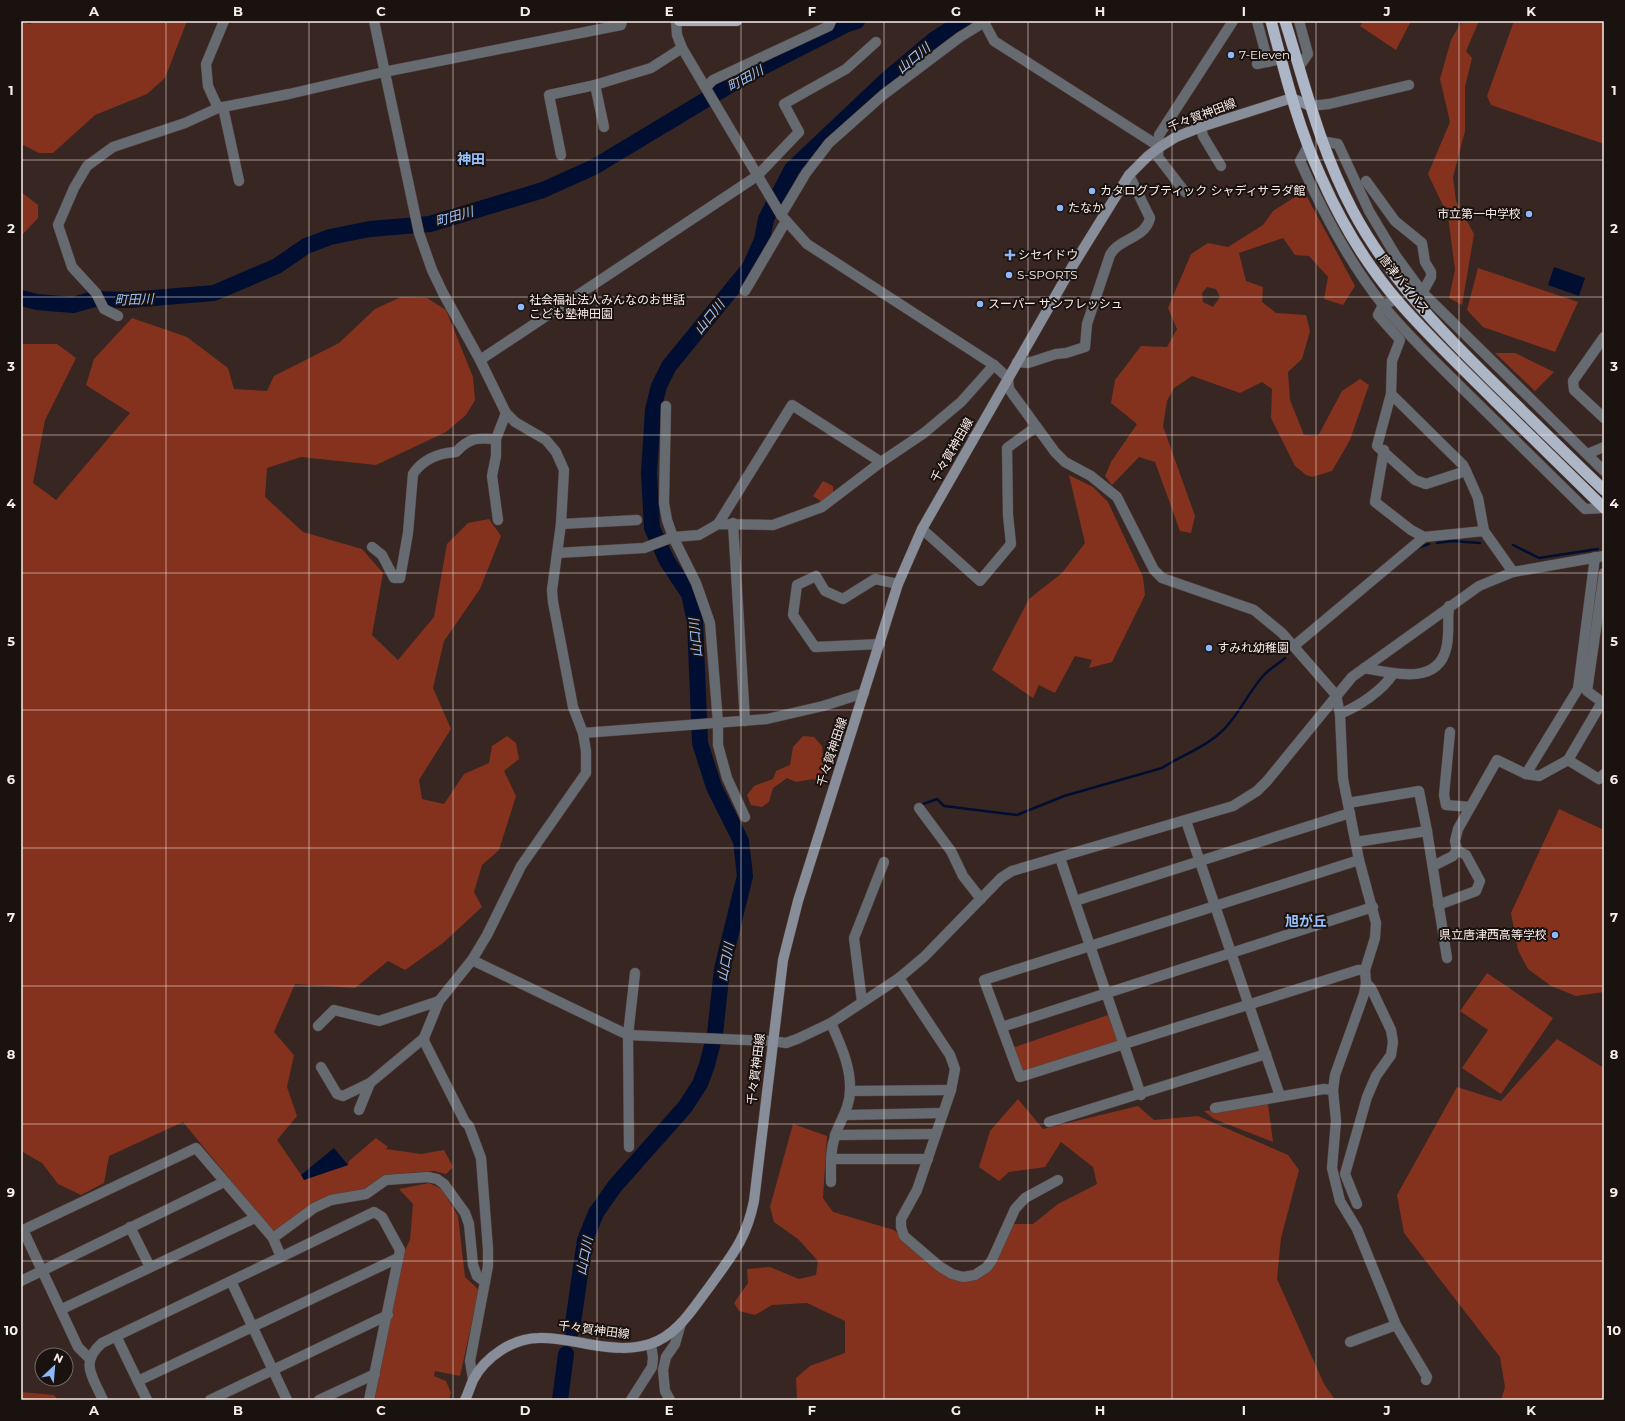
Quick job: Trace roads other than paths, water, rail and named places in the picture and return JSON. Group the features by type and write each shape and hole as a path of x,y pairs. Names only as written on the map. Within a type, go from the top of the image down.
{"highway":[{"name":"唐津バイパス","path":"1271,21 1292,98 1308,146 1321,177 1340,215 1367,258 1397,299 1449,356 1604,508"},
{"name":"唐津バイパス","path":"1285,21 1321,141 1354,212 1380,255 1415,302 1604,490"}],"main road":[{"path":"678,21 737,21"},
{"path":"1292,98 1310,106"},
{"name":"千々賀神田線","path":"465,1400 473,1379 486,1363 502,1349 519,1342 538,1338 558,1339 611,1348 632,1348 650,1344 674,1331 733,1254 750,1222 783,960 798,901 898,584 922,529 1077,258 1129,175 1148,156 1176,137 1201,127 1292,98"}],"street":[{"path":"224,21 206,64 208,86 221,108 239,181"},
{"path":"320,1067 337,1094 343,1096 370,1083 424,1038 439,1001 472,960 487,935 521,866 586,773 586,751 583,733 573,707 552,590 561,524 564,470 556,452 546,440 515,422 506,413 480,360 440,288 419,233 374,21"},
{"path":"118,316 104,309 96,293 72,267 58,225 74,188 87,166 113,147 185,123 221,108 384,72 620,25 622,21"},
{"path":"678,21 677,35 682,48 717,104 757,176 784,218 807,244 994,365 1008,378 1009,389 1036,427 1065,462 1091,476 1117,497 1154,570 1162,578 1254,610 1282,633 1336,695 1340,714 1343,779 1360,860 1376,922 1375,938 1365,970 1366,983 1340,1060 1333,1090 1336,1121 1332,1168 1340,1201 1357,1229 1396,1325 1427,1376 1426,1380"},
{"path":"706,87 713,80 829,26 831,21"},
{"path":"745,291 806,173 829,143 883,95 960,37 985,21 994,41 1160,147"},
{"path":"1257,21 1268,62"},
{"path":"1299,21 1308,54 1299,67"},
{"path":"1186,192 1158,157 1160,147 1159,135 1228,23"},
{"path":"480,360 757,176 798,132 784,104 846,68 876,42"},
{"path":"561,155 549,95 595,85 651,68 682,48"},
{"path":"1257,64 1281,59"},
{"path":"595,85 604,126"},
{"path":"1310,106 1329,104 1409,85"},
{"path":"1201,127 1203,136 1221,166"},
{"path":"1321,141 1338,144 1368,211 1396,256 1423,293 1604,471"},
{"path":"1308,146 1300,161 1310,183 1330,224 1357,270 1383,305 1436,362 1585,509 1604,508"},
{"path":"1017,362 1028,363 1085,347 1087,324 1113,250 1139,234 1148,226 1150,218 1129,175"},
{"path":"1366,181 1394,221 1422,243 1425,262 1431,272 1431,277 1423,293 1415,302"},
{"path":"1397,299 1383,305 1378,315 1400,340 1392,361 1390,394 1377,446 1384,450 1415,480 1426,484 1466,471"},
{"path":"1602,413 1574,390 1573,381 1604,337"},
{"path":"557,553 644,548 673,537 699,535 718,524 733,523 773,525 822,507 881,462 924,433 961,402 994,365"},
{"path":"1390,394 1463,465 1478,498 1484,531 1512,572"},
{"path":"718,524 792,405 881,462"},
{"path":"666,406 664,503 667,520 673,537 696,583 710,623 718,723 718,745 725,772 745,817"},
{"path":"498,520 492,476 496,456 496,439 506,413"},
{"path":"922,529 980,581 1011,544 1008,515 1007,448 1036,427"},
{"path":"372,546 382,555 394,578 400,578 408,533 414,474 418,466 440,453 456,452 465,443 476,438 496,439"},
{"path":"1566,453 1577,444"},
{"path":"1587,454 1604,447"},
{"path":"1384,450 1375,502 1411,530 1424,537 1484,531"},
{"path":"561,524 638,520"},
{"path":"733,523 746,721"},
{"path":"1294,646 1424,537"},
{"path":"472,960 628,1035 786,1042 797,1039 831,1023 898,978 924,957 1002,878 1012,871 1233,806 1257,791 1352,677 1449,606 1479,586 1512,572 1600,557 1578,689 1526,774"},
{"path":"1433,866 1453,856 1457,850 1455,841 1458,829 1498,760 1526,774 1538,776 1568,760 1603,700 1587,691 1599,634 1604,573"},
{"path":"880,644 815,647 793,615 797,585 816,576 824,591 843,599 875,579 898,584"},
{"path":"1364,668 1393,674 1415,675 1427,673 1436,667 1443,659 1447,647 1449,606"},
{"path":"1340,714 1350,710 1386,684 1393,674"},
{"path":"583,733 767,719 823,706 864,693"},
{"path":"1450,732 1444,796 1446,805 1470,807"},
{"path":"1568,760 1598,779 1604,774"},
{"path":"1348,803 1419,791 1433,866 1447,958"},
{"path":"919,808 951,851 964,876 981,899"},
{"path":"1075,901 1350,814"},
{"path":"1186,821 1280,1096"},
{"path":"1356,842 1427,831"},
{"path":"1438,905 1476,891 1479,886 1480,881 1466,855 1457,850"},
{"path":"1060,858 1141,1095"},
{"path":"1360,860 984,980 1020,1077 1358,970 1365,970"},
{"path":"862,1002 854,938 884,862"},
{"path":"1002,1027 1373,907"},
{"path":"629,1147 628,1035 635,973"},
{"path":"898,978 950,1055 955,1069 951,1090 944,1113 917,1190 901,1219 901,1228 904,1236 939,1266 952,1274 963,1277 975,1275 989,1263 1008,1222 1015,1209 1024,1198 1058,1180"},
{"path":"1357,1204 1345,1174 1367,1097 1376,1076 1391,1055 1393,1042 1391,1030 1371,988 1366,983"},
{"path":"318,1026 334,1010 379,1021 439,1001"},
{"path":"831,1023 846,1060 850,1091 846,1115 835,1135 830,1152 831,1182"},
{"path":"424,1038 425,1043 465,1122 469,1126 481,1158 488,1266 470,1362 473,1379"},
{"path":"1049,1122 1141,1095 1266,1054"},
{"path":"359,1110 370,1083"},
{"path":"1215,1108 1324,1089 1333,1090"},
{"path":"850,1091 951,1090"},
{"path":"846,1115 944,1113"},
{"path":"835,1135 936,1134"},
{"path":"89,1358 78,1347 62,1309 22,1227 196,1148 273,1238 281,1257"},
{"path":"830,1159 928,1159"},
{"path":"273,1238 314,1208 331,1200 366,1194 386,1180 437,1179 444,1184 465,1213 469,1224 473,1265 477,1276 485,1282"},
{"path":"21,1281 224,1182"},
{"path":"103,1400 91,1373 89,1358 93,1351 102,1343 374,1212 382,1217 400,1250 388,1315 369,1400"},
{"path":"62,1309 255,1218"},
{"path":"130,1227 150,1268"},
{"path":"138,1381 398,1258"},
{"path":"231,1281 287,1400"},
{"path":"210,1400 388,1315"},
{"path":"670,1400 665,1391 663,1370 666,1357 675,1344 681,1323"},
{"path":"1350,1342 1396,1325"},
{"path":"116,1336 147,1400"},
{"path":"631,1400 652,1368 653,1358 650,1344"},
{"path":"319,1400 375,1374"}],"water":[{"path":"1554,267 1585,278 1579,296 1548,285"},
{"path":"334,1148 348,1165 304,1180 301,1175"}],"waterway":[{"name":"町田川","path":"21,298 37,302 73,305 94,299 129,300 214,293 277,266 306,246 330,237 370,229 430,224 543,190 594,167 747,75 847,24 857,21"},
{"name":"山口川","path":"572,1330 585,1240 596,1213 615,1186 685,1107 700,1084 707,1065 715,1034 722,969 745,876 741,841 714,787 700,743 695,622 689,594 667,561 652,528 649,473 653,410 659,386 669,366 750,267 762,240 766,219 792,169 885,81 935,39 963,21"},
{"path":"1437,543 1452,541 1480,543"},
{"path":"1417,548 1429,544"},
{"path":"1513,545 1539,558 1598,549"},
{"path":"923,804 937,799 944,806 1017,815 1064,796 1162,768 1199,748 1220,733 1232,720 1263,676 1285,658"},
{"name":"山口川","path":"560,1400 566,1354"}],"place":[{"name":"7-Eleven","path":"1231,55"},
{"name":"カタログブティック シャディサラダ館","path":"1092,191"},
{"name":"たなか","path":"1060,208"},
{"name":"市立第一中学校","path":"1529,214"},
{"name":"シセイドウ","path":"1010,255"},
{"name":"S-SPORTS","path":"1009,275"},
{"name":"スーパー サンフレッシュ","path":"980,304"},
{"name":"社会福祉法人みんなのお世話 こども塾神田園","path":"521,307"},
{"name":"すみれ幼稚園","path":"1209,648"},
{"name":"県立唐津西高等学校","path":"1555,935"}],"district":[{"name":"神田","path":"471,159"},
{"name":"旭が丘","path":"1306,921"}]}
